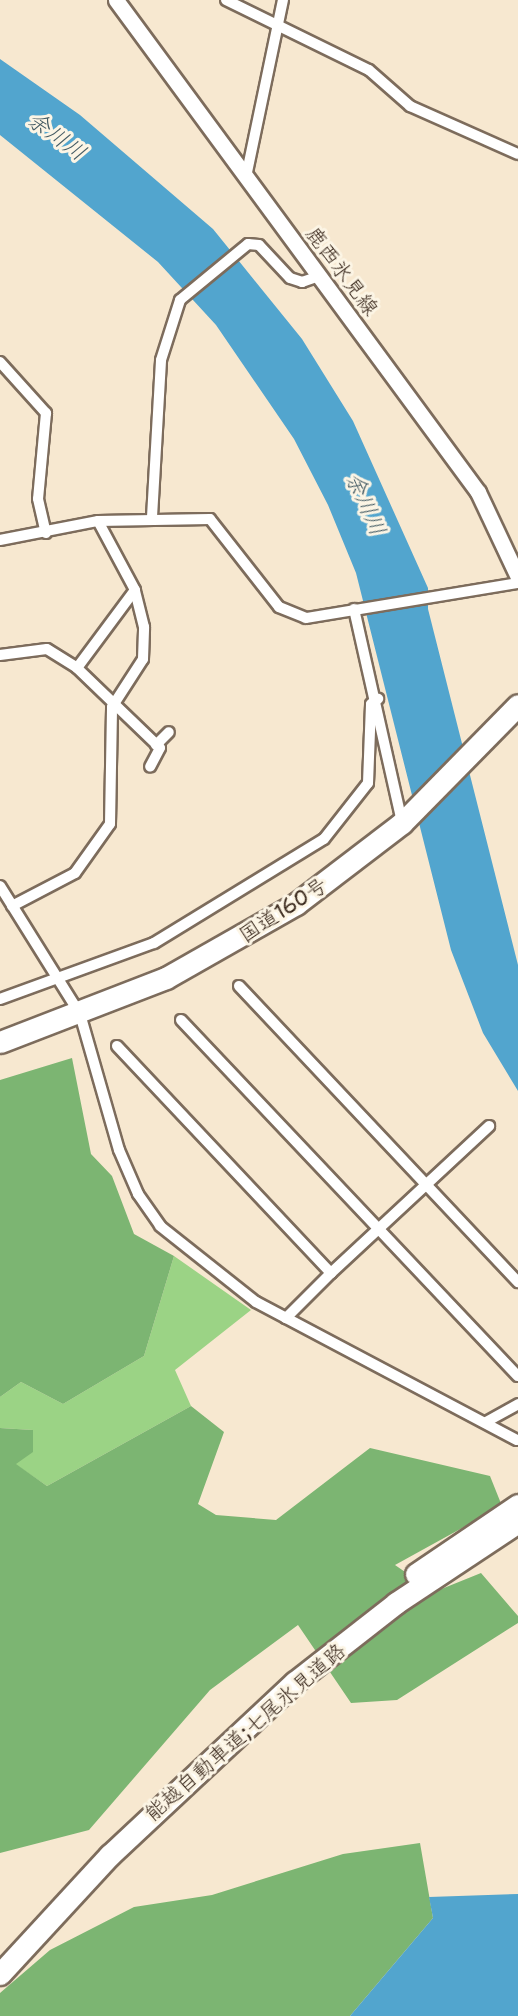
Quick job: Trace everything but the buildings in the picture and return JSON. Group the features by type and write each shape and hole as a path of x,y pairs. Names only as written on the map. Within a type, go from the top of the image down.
{"highway":[{"name":"国道160号","path":"0,1042 80,1014 233,943 324,884 402,823 515,716"},
{"name":"能越自動車道;七尾氷見道路","path":"0,1954 99,1847 256,1699 361,1613 518,1505"},
{"name":"能越自動車道;七尾氷見道路","path":"0,1974 110,1855 295,1682 396,1603 518,1522"}],"main road":[{"name":"鹿西氷見線","path":"116,0 478,492 518,577"}],"street":[{"path":"226,0 369,70 410,106 518,154"},
{"path":"246,177 283,0"},
{"path":"152,516 161,360 180,300 240,248 259,244 290,278 302,282 319,276"},
{"path":"0,362 46,413 38,499 46,533"},
{"path":"0,540 46,533 98,521 152,516 215,522 279,607 292,616 354,609 518,583"},
{"path":"12,906 75,873 110,824 112,707 143,659 144,627 135,590 98,521"},
{"path":"76,668 135,590"},
{"path":"354,609 378,699 402,823"},
{"path":"0,655 46,650 76,668 112,707 156,745 160,753 150,767"},
{"path":"0,999 59,982 154,943 324,839 368,783 371,704 378,699"},
{"path":"156,745 169,732"},
{"path":"0,886 80,1014 138,1194 160,1226 286,1318 517,1440"},
{"path":"238,986 427,1183 518,1282"},
{"path":"181,1020 518,1377"},
{"path":"117,1046 331,1273"},
{"path":"286,1318 489,1126"},
{"path":"486,1422 518,1404"}],"green space":[{"path":"72,1058 91,1154 112,1176 134,1234 174,1256 144,1356 63,1404 21,1382 0,1397 0,1080"},
{"path":"174,1256 251,1310 175,1370 191,1406 47,1486 15,1464 33,1430 0,1428 0,1397 21,1382 63,1404 144,1356"},
{"path":"191,1406 224,1432 198,1504 216,1515 276,1520 370,1448 490,1476 502,1506 395,1565 434,1592 481,1573 518,1616 518,1623 397,1700 351,1703 298,1625 210,1690 89,1830 0,1853 0,1428 33,1430 33,1452 16,1464 47,1486"},
{"path":"420,1843 433,1918 350,2016 0,2016 0,1993 50,1950 134,1907 212,1895 343,1854"}],"water":[{"name":"余川川","path":"0,59 80,115 213,229 302,339 353,421 428,588 428,609 518,965 518,1091 483,1033 451,950 356,573 328,505 294,439 216,325 158,262 0,135"},
{"path":"518,1894 518,2016 350,2016 433,1918 429,1897"}]}
